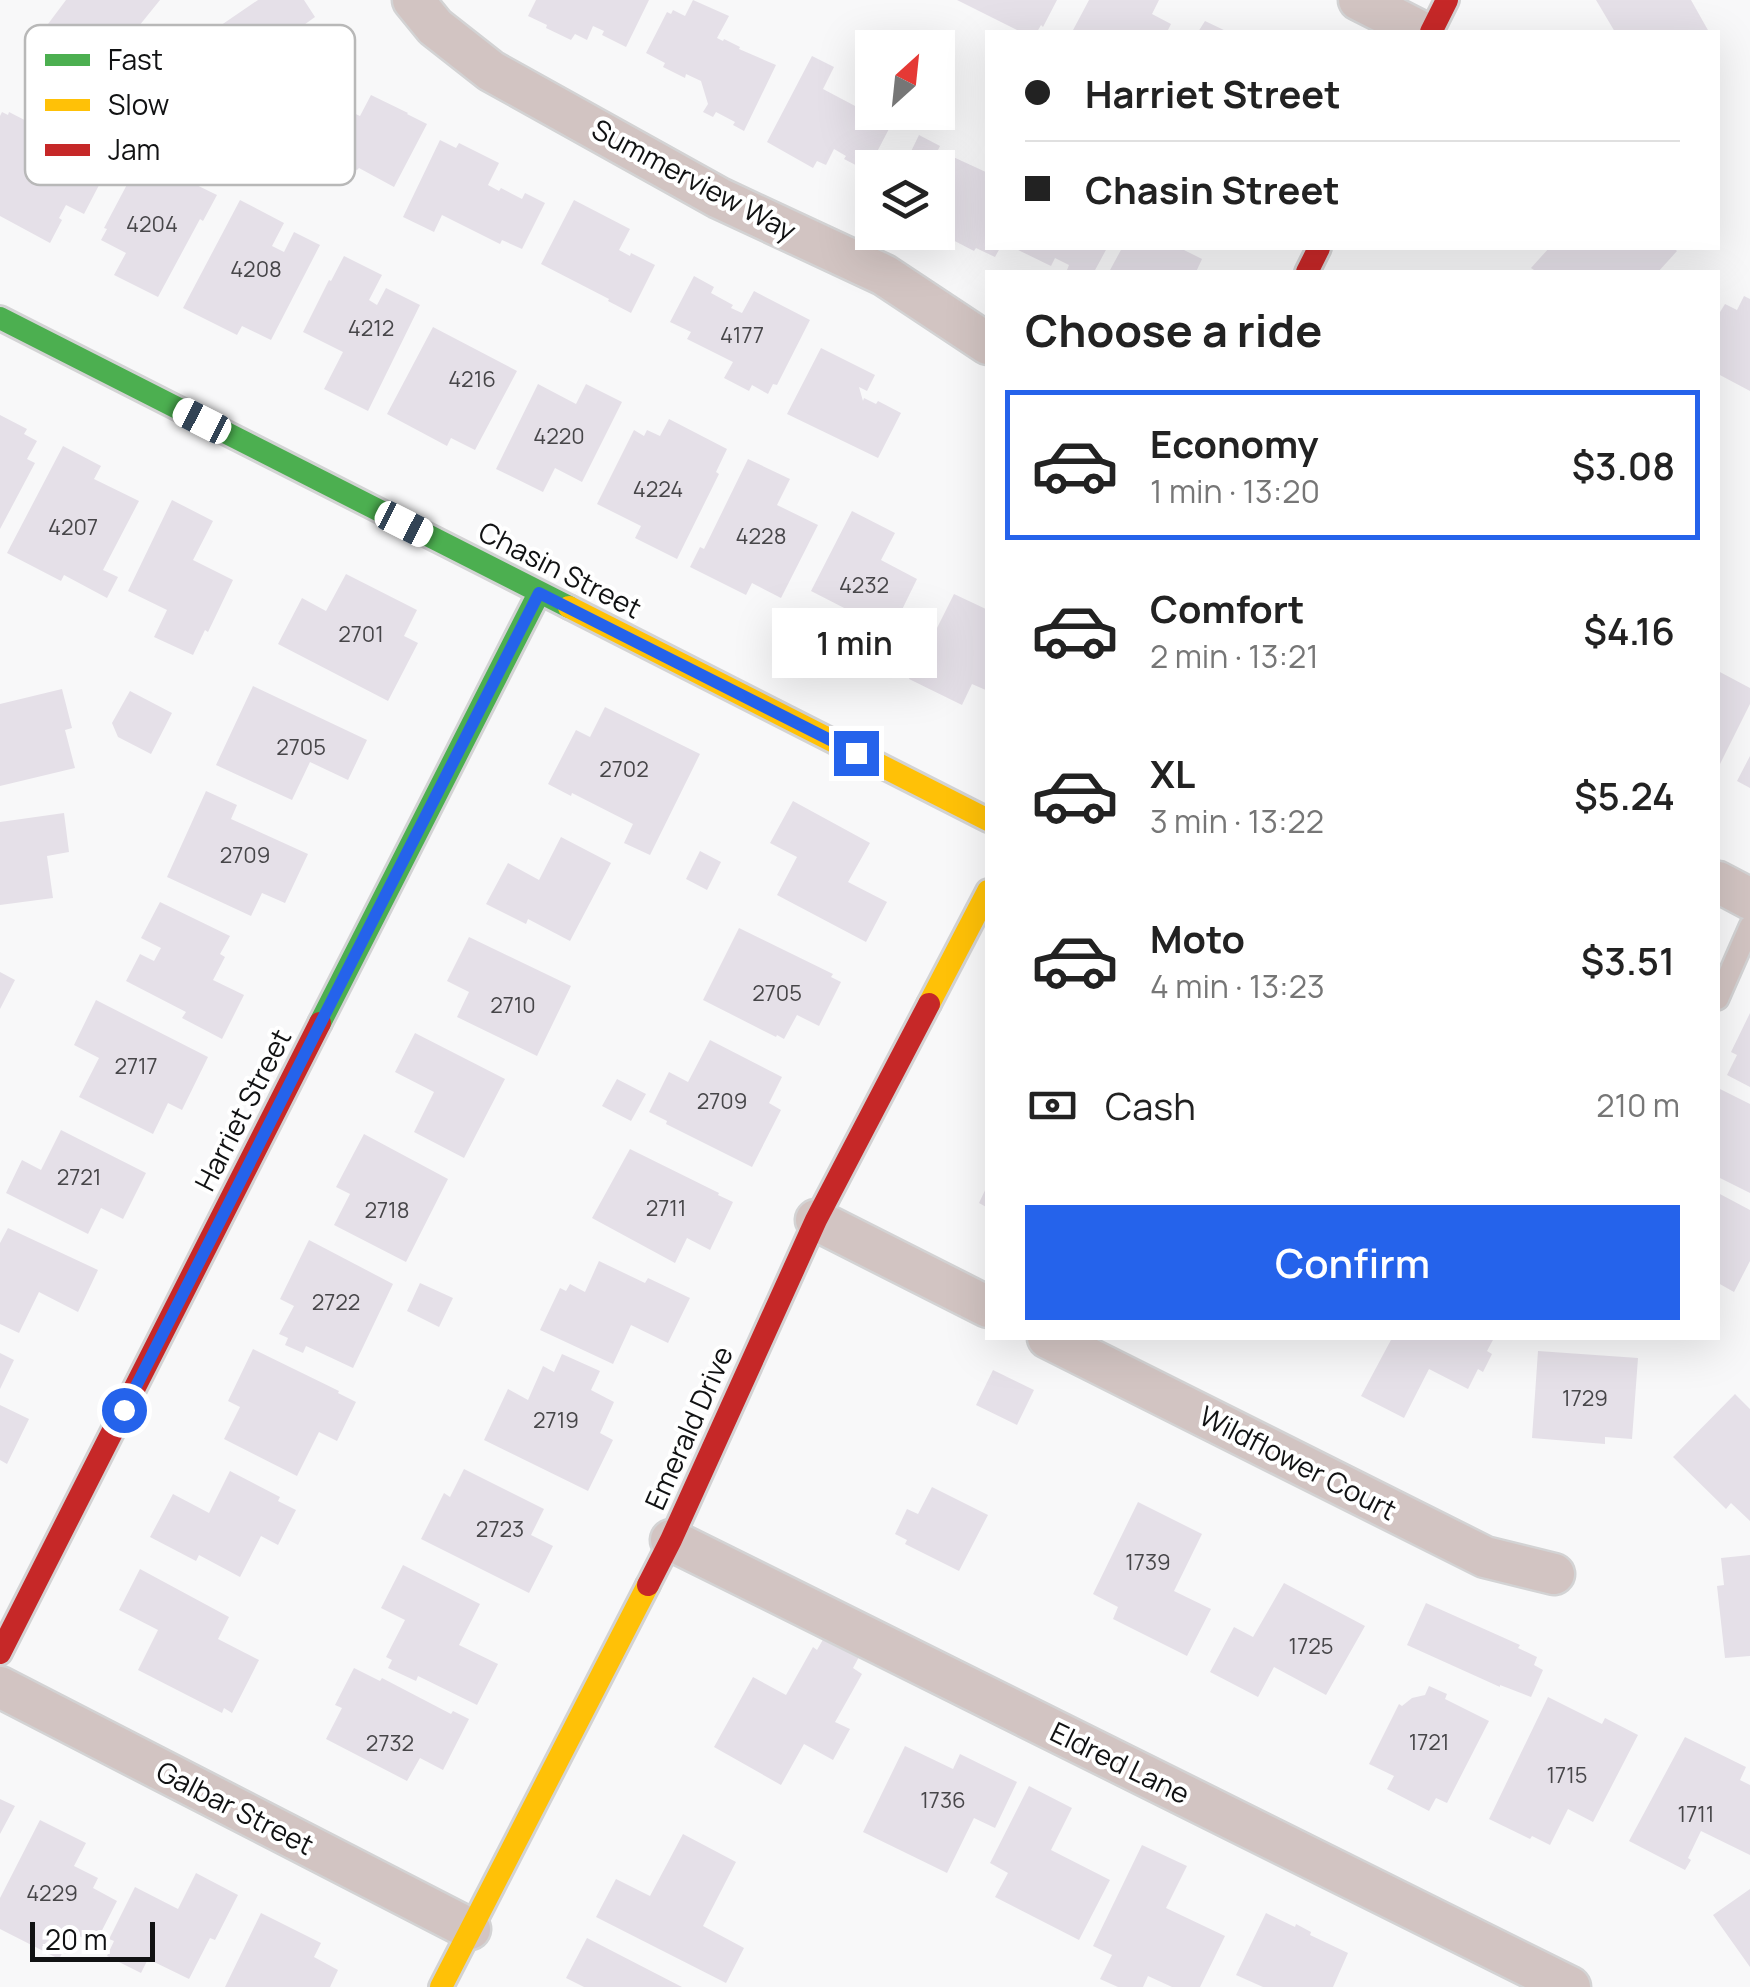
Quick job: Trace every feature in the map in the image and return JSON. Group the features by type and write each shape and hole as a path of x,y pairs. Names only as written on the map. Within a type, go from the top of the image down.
{"street":[{"name":"Summerview Way","path":"414,0 435,27 491,71 719,198 884,274 985,342"},
{"path":"1358,0 1418,30"},
{"path":"1432,30 1447,0"},
{"name":"Chasin Street","path":"0,318 985,818"},
{"name":"Harriet Street","path":"0,1653 539,593"},
{"path":"1720,883 1750,899"},
{"name":"Emerald Drive","path":"441,1987 671,1540 816,1220 985,897"},
{"path":"816,1220 985,1305"},
{"name":"Wildflower Court","path":"1052,1340 1485,1557 1554,1574"},
{"name":"Eldred Lane","path":"671,1540 1570,1987"},
{"name":"Galbar Street","path":"0,1686 470,1929"}],"lane":[{"path":"1720,994 1750,926"}],"building":[{"path":"66,0 160,0 140,25 48,24"},
{"path":"258,0 304,0 315,17 304,25 221,25"},
{"path":"536,0 649,0 626,47 593,26 587,40 575,34 571,40 546,28 547,25 528,16"},
{"path":"693,0 729,16 717,38 776,65 744,131 716,112 713,117 703,112 708,104 701,81 663,67 665,63 646,53 667,12 671,14 673,10 685,16"},
{"path":"957,0 1057,0 1043,27 1017,30"},
{"path":"1089,0 1159,0 1152,14 1171,24 1168,30 1073,30"},
{"path":"1596,0 1691,0 1708,30 1614,30"},
{"path":"1205,21 1224,30 1199,30"},
{"path":"812,56 834,67 823,89 855,106 855,130 888,130 878,150 855,150 855,165 834,149 826,165 817,161 813,168 767,142"},
{"path":"371,95 427,124 394,187 355,169 355,114 360,116"},
{"path":"9,112 25,120 25,185 99,185 84,214 66,205 50,243 0,216 0,116"},
{"path":"919,135 940,146 938,150 912,150"},
{"path":"440,140 456,148 459,143 499,163 488,185 522,199 525,193 545,203 522,249 502,240 500,244 442,215 434,232 403,217"},
{"path":"955,158 985,172 985,250 999,250 995,257 976,248 974,251 955,241"},
{"path":"127,185 196,185 217,195 158,297 114,275 126,253 101,240 107,229 104,228"},
{"path":"240,200 284,223 272,246 284,252 294,232 320,245 271,340 242,326 237,335 183,308"},
{"path":"574,200 630,229 619,250 655,265 631,313 541,264"},
{"path":"1018,250 1106,250 1095,270 1067,270 1069,265 1055,258 1051,266"},
{"path":"1121,250 1184,250 1202,259 1197,270 1110,270"},
{"path":"1547,250 1677,251 1660,270 1531,268"},
{"path":"344,256 382,275 369,300 377,305 386,288 420,305 368,411 324,389 343,352 303,332"},
{"path":"694,276 714,287 711,293 742,313 754,291 810,320 777,385 773,384 768,394 752,385 749,391 724,378 733,362 687,339 691,332 670,322"},
{"path":"1744,296 1750,299 1750,391 1720,375 1720,312 1725,304 1737,310"},
{"path":"433,327 517,371 475,450 451,438 447,446 387,414"},
{"path":"821,348 875,375 867,391 859,387 863,401 878,401 901,413 878,458 787,414"},
{"path":"538,384 576,404 586,384 622,402 582,482 555,468 543,492 496,469"},
{"path":"0,415 27,429 24,434 37,441 27,459 35,463 0,529"},
{"path":"669,419 727,449 716,472 719,474 677,559 635,538 641,526 597,504 634,430 644,436 647,430 660,436"},
{"path":"63,446 101,466 94,479 139,501 103,570 118,577 107,598 64,575 61,581 7,553"},
{"path":"748,459 790,479 777,505 818,525 781,598 752,583 746,595 690,567 700,547 704,549"},
{"path":"172,500 213,521 193,560 233,580 193,655 154,637 167,610 128,591"},
{"path":"852,511 895,533 881,560 917,579 895,624 901,627 878,671 833,648 852,612 811,591"},
{"path":"346,574 417,610 404,636 418,643 388,701 278,644 302,598 326,611"},
{"path":"954,594 985,609 985,690 972,684 962,705 909,679 915,665 918,666"},
{"path":"1720,672 1750,688 1750,704 1720,764"},
{"path":"253,686 367,740 348,780 310,762 292,800 216,765"},
{"path":"62,689 72,728 65,730 75,768 0,786 0,704"},
{"path":"130,691 172,713 151,754 118,737 112,723"},
{"path":"605,707 700,754 650,855 624,843 633,824 548,784 576,730 590,737"},
{"path":"1750,756 1750,788 1737,781"},
{"path":"206,791 237,805 231,819 308,854 285,903 262,893 251,916 167,877"},
{"path":"793,801 870,843 848,882 887,902 866,942 777,895 797,857 770,843"},
{"path":"64,813 69,852 47,856 53,898 0,905 0,822"},
{"path":"561,837 611,863 570,941 528,919 526,924 486,904 508,863 539,880"},
{"path":"700,851 721,862 707,890 686,879"},
{"path":"160,902 230,936 213,980 244,995 222,1039 182,1018 186,1012 126,981 140,954 154,961 161,948 141,938"},
{"path":"739,928 833,974 831,977 841,982 819,1026 797,1015 784,1039 703,1000"},
{"path":"469,937 571,986 537,1056 457,1017 469,992 447,981"},
{"path":"0,972 15,980 0,1009"},
{"path":"96,1000 208,1057 182,1110 168,1103 153,1134 79,1097 99,1058 74,1045"},
{"path":"1750,1013 1750,1087 1727,1075 1737,1055 1731,1052"},
{"path":"415,1033 505,1079 464,1158 414,1132 434,1092 395,1072"},
{"path":"710,1040 782,1077 769,1103 781,1110 752,1167 649,1112 669,1072 688,1082"},
{"path":"617,1079 646,1094 631,1121 602,1106"},
{"path":"1720,1089 1750,1104 1750,1193 1720,1178"},
{"path":"61,1130 146,1173 123,1219 101,1208 88,1234 6,1193 22,1160 41,1170"},
{"path":"364,1134 448,1179 406,1262 334,1225 350,1194 336,1187"},
{"path":"630,1149 733,1202 710,1250 687,1238 675,1263 592,1218"},
{"path":"1720,1194 1750,1210 1750,1261 1734,1292 1720,1284"},
{"path":"8,1228 98,1270 78,1312 39,1292 19,1333 0,1324 0,1243"},
{"path":"309,1240 393,1284 353,1368 306,1346 303,1353 285,1345 288,1338 279,1334 294,1306 280,1299"},
{"path":"599,1261 645,1283 648,1278 690,1298 668,1343 631,1325 613,1364 540,1330 560,1288 566,1291 570,1284 585,1292"},
{"path":"420,1283 453,1298 439,1327 407,1311"},
{"path":"1391,1340 1493,1340 1487,1351 1492,1354 1483,1372 1478,1369 1468,1389 1429,1369 1404,1418 1361,1396"},
{"path":"253,1349 356,1402 337,1441 319,1432 297,1476 224,1439 240,1407 228,1401"},
{"path":"1538,1351 1638,1358 1632,1439 1605,1437 1605,1444 1532,1438"},
{"path":"0,1353 14,1360 0,1389"},
{"path":"562,1354 600,1371 591,1390 614,1402 600,1433 613,1440 588,1491 484,1440 508,1389 528,1400 543,1366 554,1372"},
{"path":"993,1370 1034,1390 1017,1425 976,1405"},
{"path":"1735,1394 1750,1409 1750,1521 1731,1503 1726,1509 1673,1457"},
{"path":"0,1405 29,1419 7,1464 0,1460"},
{"path":"464,1469 544,1509 531,1535 553,1546 529,1593 421,1539 444,1493 450,1497"},
{"path":"230,1471 280,1497 278,1501 296,1510 278,1545 261,1536 240,1577 199,1555 196,1561 150,1537 173,1494 209,1513"},
{"path":"932,1487 988,1515 959,1571 905,1544 907,1540 895,1534 907,1509 918,1514"},
{"path":"1138,1502 1202,1534 1174,1591 1211,1609 1187,1656 1113,1619 1118,1607 1093,1594"},
{"path":"1750,1555 1750,1656 1725,1658 1717,1586 1724,1585 1721,1558"},
{"path":"403,1565 480,1604 459,1645 498,1664 477,1705 418,1676 416,1681 388,1668 392,1660 386,1657 405,1620 381,1608"},
{"path":"140,1569 229,1617 218,1639 259,1660 232,1713 224,1708 222,1713 138,1670 158,1630 119,1610"},
{"path":"1284,1583 1365,1626 1326,1695 1274,1667 1258,1697 1210,1672 1234,1627 1253,1637"},
{"path":"1426,1603 1520,1645 1518,1648 1537,1657 1534,1665 1543,1670 1531,1697 1407,1645"},
{"path":"825,1636 860,1655 853,1668 862,1674 835,1722 850,1729 833,1760 804,1744 781,1785 714,1747 753,1677 786,1695 813,1647 817,1650"},
{"path":"354,1668 469,1719 443,1770 420,1758 407,1781 326,1739 342,1708 335,1705"},
{"path":"1429,1686 1447,1694 1445,1699 1489,1721 1447,1803 1436,1798 1429,1811 1387,1789 1394,1776 1369,1764 1399,1704 1425,1695"},
{"path":"1548,1697 1602,1724 1605,1718 1638,1735 1593,1822 1568,1809 1550,1845 1489,1819"},
{"path":"1685,1737 1746,1767 1740,1780 1750,1785 1750,1855 1701,1831 1685,1870 1629,1841"},
{"path":"905,1746 953,1769 960,1754 1017,1782 995,1828 974,1818 947,1873 863,1832"},
{"path":"1029,1786 1072,1808 1051,1850 1110,1880 1079,1940 995,1897 1008,1873 990,1863"},
{"path":"0,1799 15,1806 0,1834"},
{"path":"40,1820 86,1843 74,1866 98,1878 93,1888 117,1901 95,1944 73,1933 59,1959 0,1929 0,1898"},
{"path":"683,1834 736,1862 703,1926 744,1948 726,1983 596,1917 616,1879 650,1896"},
{"path":"1142,1845 1187,1866 1166,1908 1225,1936 1200,1987 1172,1987 1148,1976 1143,1987 1118,1987 1100,1979 1112,1955 1093,1946"},
{"path":"196,1873 238,1895 189,1979 148,1959 141,1973 107,1956 114,1941 109,1939 135,1887 178,1909"},
{"path":"1750,1889 1750,1967 1713,1915"},
{"path":"261,1913 321,1943 314,1957 338,1970 330,1987 225,1987"},
{"path":"1266,1913 1295,1927 1296,1924 1348,1953 1333,1987 1263,1987 1236,1975"},
{"path":"587,1938 682,1987 584,1987 566,1978"}],"traffic: fast":[{"path":"0,318 569,607"},
{"path":"320,1023 539,593"}],"traffic: slow":[{"path":"569,607 985,818"},
{"path":"929,1004 985,897"},
{"path":"441,1987 648,1585"}],"traffic: jam":[{"path":"1432,30 1447,0"},
{"path":"1308,270 1318,250"},
{"path":"648,1585 816,1220 929,1004"},
{"path":"0,1653 320,1023"}],"route":[{"path":"124,1410 539,593 856,753"}]}
